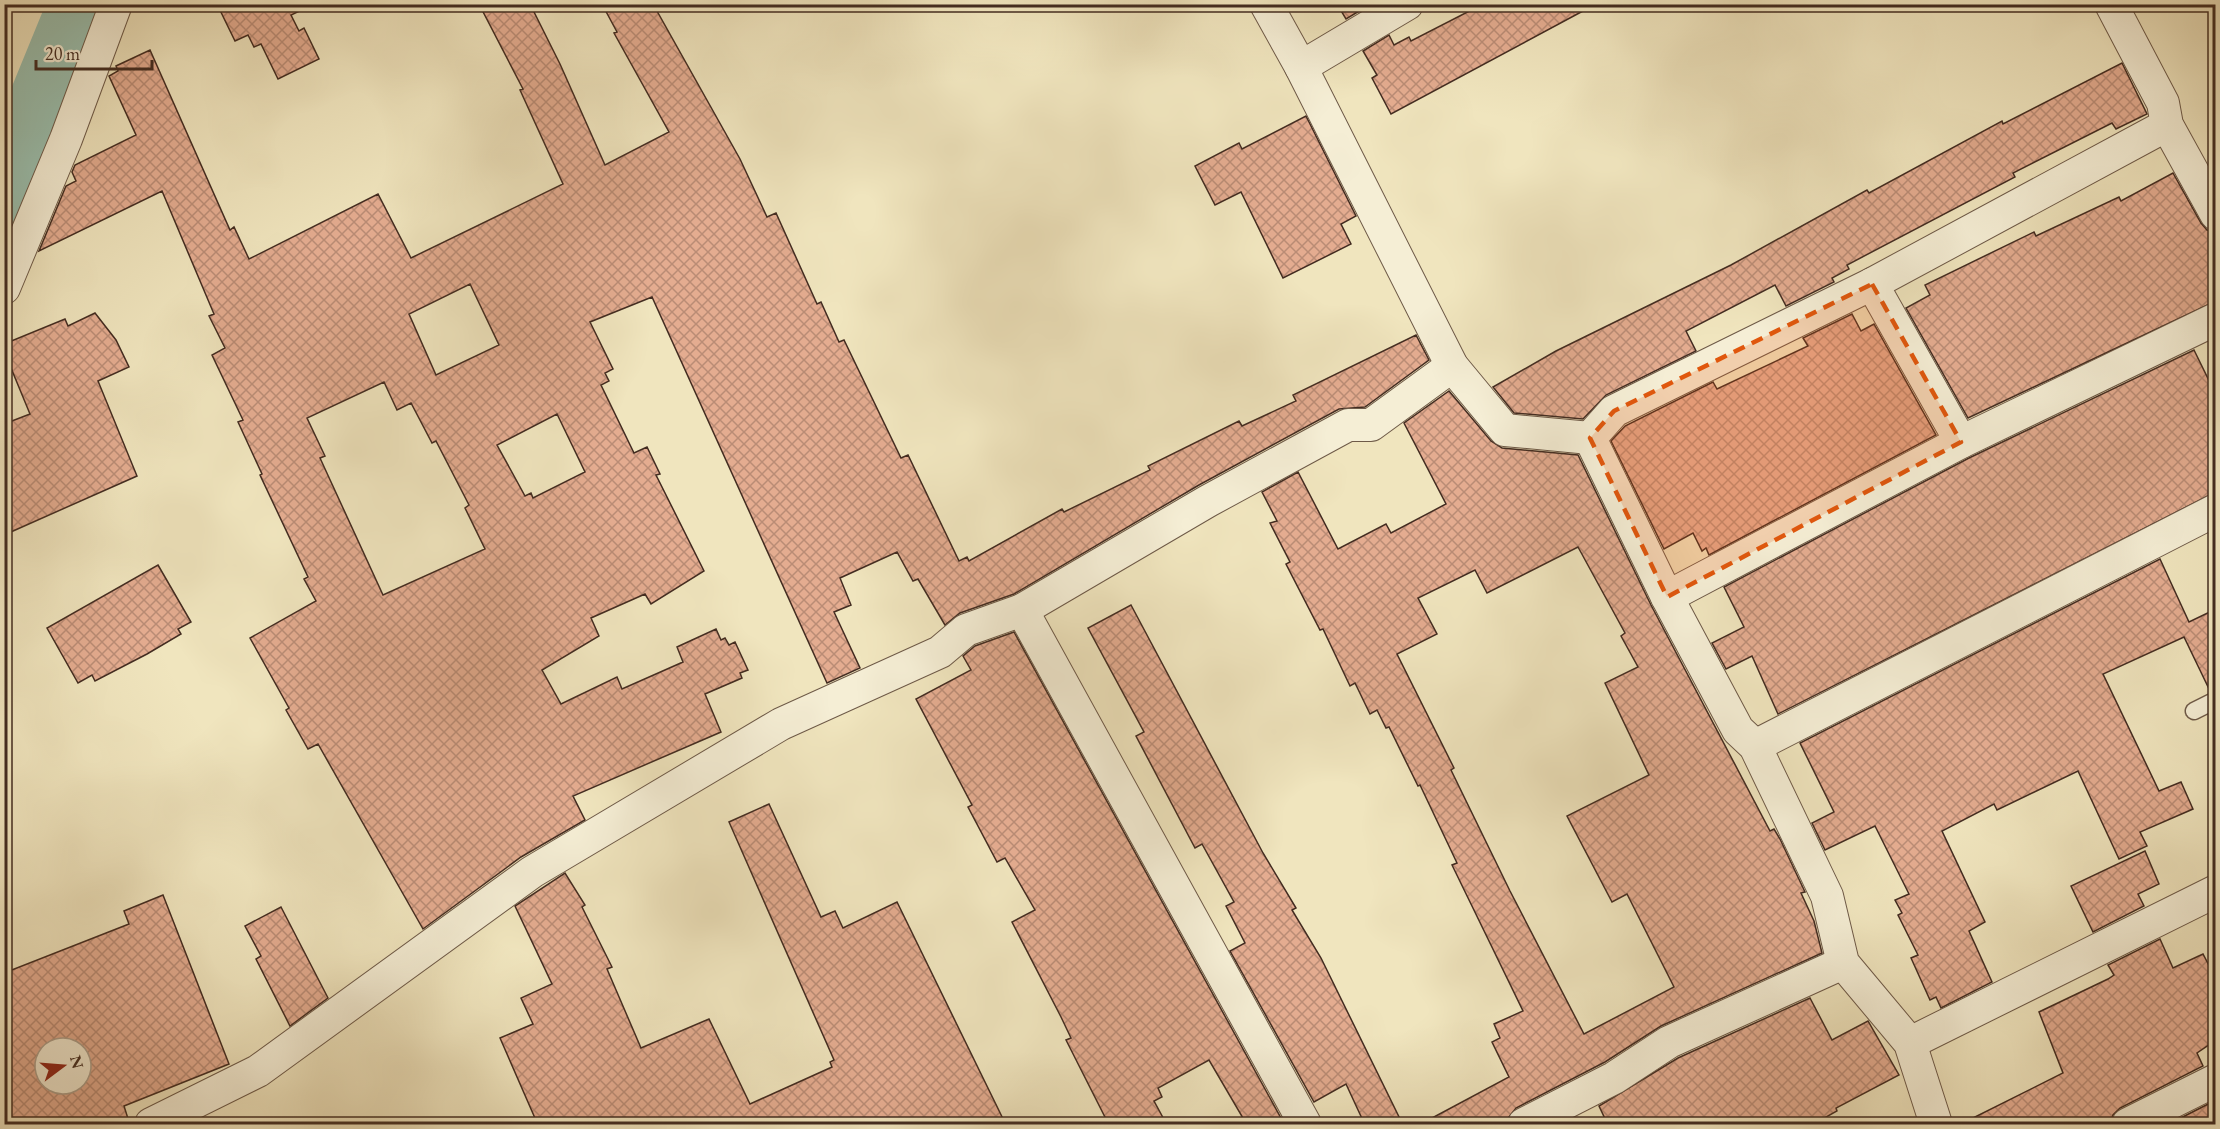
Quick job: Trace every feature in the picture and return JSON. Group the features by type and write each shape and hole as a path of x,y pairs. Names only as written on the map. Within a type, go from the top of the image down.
{"street":[{"path":"4,288 66,139 116,4"},
{"path":"1266,4 1301,67 1452,366 1505,430 1590,438"},
{"path":"1301,67 1407,4"},
{"path":"2110,4 2163,103 2167,125 2216,214"},
{"path":"1590,438 1614,411 1872,284 2167,125"},
{"path":"1872,284 1961,442"},
{"path":"1667,597 1961,442 2216,319"},
{"path":"151,1125 258,1071 532,872 781,724 939,652 966,630 1022,610 1208,501 1348,425 1371,425 1452,366"},
{"path":"1590,438 1667,597 1738,730 1755,746 1827,896 1843,963 1910,1043 1936,1125"},
{"path":"1755,746 2216,510"},
{"path":"1022,610 1305,1125"},
{"path":"1910,1043 2216,891"},
{"path":"1524,1125 1614,1078 1669,1042 1843,963"},
{"path":"2128,1125 2216,1080"}],"lane":[{"path":"2194,711 2216,700"}],"highlighted area":[{"path":"1872,284 1961,442 1667,597 1590,438 1614,411"}],"building":[{"path":"217,4 314,4 291,15 299,31 304,28 319,59 278,79 261,44 254,47 248,35 235,41"},
{"path":"479,4 530,4 560,64 605,165 669,132 614,33 617,32 602,4 653,4 740,159 767,217 776,213 817,304 821,302 839,342 844,340 901,458 908,455 959,561 967,557 969,561 1062,509 1064,512 1150,470 1148,466 1239,421 1242,426 1296,401 1293,395 1416,335 1429,360 1365,407 1339,409 1199,485 1014,594 960,613 945,625 918,579 913,581 897,552 840,578 851,605 834,612 860,668 827,683 652,297 590,322 613,369 605,373 609,381 601,385 634,453 647,447 660,474 656,475 704,571 651,604 645,594 591,618 599,636 542,670 561,704 617,677 622,689 683,662 677,647 716,629 721,640 725,638 729,645 735,642 748,670 740,673 742,678 705,694 721,732 573,796 585,820 521,857 423,929 318,744 308,749 286,710 289,708 250,638 316,601 304,579 308,577 238,422 243,420 212,355 225,348 209,316 214,314 162,191 39,251 66,186 76,181 72,172 75,165 136,135 109,76 118,71 116,66 150,50 230,230 234,227 249,259 378,194 411,258 563,184 520,90 523,89","holes":["470,284 499,345 436,375 409,314","384,382 397,410 411,403 432,443 436,441 469,505 465,508 485,549 383,595 320,458 325,456 307,418","557,414 585,472 533,498 531,493 525,496 497,445"]},
{"path":"1337,4 1371,4 1346,19"},
{"path":"1483,4 1596,4 1391,114 1372,78 1377,75 1363,51 1389,35 1394,45 1409,37 1411,41"},
{"path":"2122,63 2147,114 2116,129 2112,123 2013,173 2015,177 1847,265 1849,269 1832,278 1834,282 1786,306 1775,285 1686,331 1696,351 1606,395 1583,419 1514,413 1493,387 1556,351 1731,265 1867,190 1869,193 2002,121 2003,124"},
{"path":"1306,116 1356,216 1341,224 1351,244 1283,278 1241,192 1215,205 1195,166 1239,143 1242,149"},
{"path":"2173,173 2201,223 2207,230 2216,232 2216,301 1968,418 1906,308 1930,295 1925,285 2034,232 2036,236 2119,197 2121,201"},
{"path":"95,313 116,340 129,367 98,381 137,476 4,535 4,424 30,414 4,351 4,344 65,319 68,326"},
{"path":"1852,314 1861,331 1874,324 1936,435 1709,555 1706,548 1702,551 1693,533 1664,549 1611,441 1625,426 1713,382 1717,389 1808,346 1803,338"},
{"path":"2194,350 2216,395 2216,492 1778,714 1752,656 1726,669 1712,643 1744,627 1724,587 1969,458"},
{"path":"1449,391 1491,441 1502,448 1578,455 1651,605 1770,831 1774,829 1780,839 1805,892 1801,893 1814,921 1822,953 1661,1026 1605,1062 1516,1108 1500,1125 1419,1125 1509,1077 1492,1042 1500,1038 1494,1024 1523,1011 1452,865 1457,863 1420,785 1418,786 1389,727 1386,728 1377,710 1370,714 1355,683 1350,686 1323,629 1320,630 1286,564 1290,562 1270,523 1277,521 1262,492 1298,472 1338,549 1386,524 1391,533 1446,504 1404,423","holes":["1578,547 1625,633 1621,636 1638,667 1605,683 1649,775 1567,816 1612,902 1627,894 1674,987 1584,1034 1510,891 1451,770 1454,768 1397,654 1437,634 1418,598 1475,570 1487,593"]},
{"path":"2160,559 2189,622 2216,609 2216,690 2210,691 2184,637 2103,674 2159,791 2181,782 2193,809 2140,832 2147,846 2119,859 2078,771 1997,810 1994,804 1942,831 1985,922 1969,931 1992,982 1941,1008 1936,997 1930,1000 1911,958 1918,955 1898,915 1902,913 1895,900 1909,894 1875,826 1825,850 1812,823 1834,812 1800,743"},
{"path":"158,565 191,622 178,629 181,634 147,654 95,681 92,675 78,683 47,628"},
{"path":"1131,605 1263,853 1296,908 1292,910 1321,958 1403,1125 1365,1125 1346,1084 1314,1102 1230,951 1245,943 1226,906 1234,902 1202,844 1195,848 1136,736 1144,732 1088,628"},
{"path":"1014,632 1282,1120 1274,1125 1247,1125 1209,1060 1158,1088 1162,1097 1154,1101 1167,1125 1109,1125 1066,1040 1071,1038 1061,1017 1012,922 1035,910 1005,858 997,862 968,807 972,805 916,699 971,670 963,656 975,646"},
{"path":"769,804 821,917 835,911 843,928 897,902 1006,1125 538,1125 500,1038 533,1024 521,998 552,984 515,906 565,873 585,905 582,907 612,967 607,969 641,1048 709,1019 750,1104 832,1067 830,1062 834,1060 729,822"},
{"path":"2145,851 2159,884 2138,894 2144,906 2093,932 2071,886"},
{"path":"163,895 229,1064 124,1106 130,1125 4,1125 4,973 129,924 124,911"},
{"path":"281,907 328,998 290,1026 256,959 261,956 245,926"},
{"path":"2160,939 2173,968 2203,954 2216,979 2216,1040 2197,1053 2203,1066 2120,1108 2113,1115 2110,1125 1959,1125 2063,1073 2039,1012 2108,979 2114,975 2108,965"},
{"path":"1810,998 1832,1040 1868,1021 1899,1075 1836,1108 1837,1111 1812,1125 1608,1125 1599,1106 1678,1058"},
{"path":"2216,1100 2216,1125 2167,1125"}],"waterway":[{"path":"4,197 83,4"}]}
